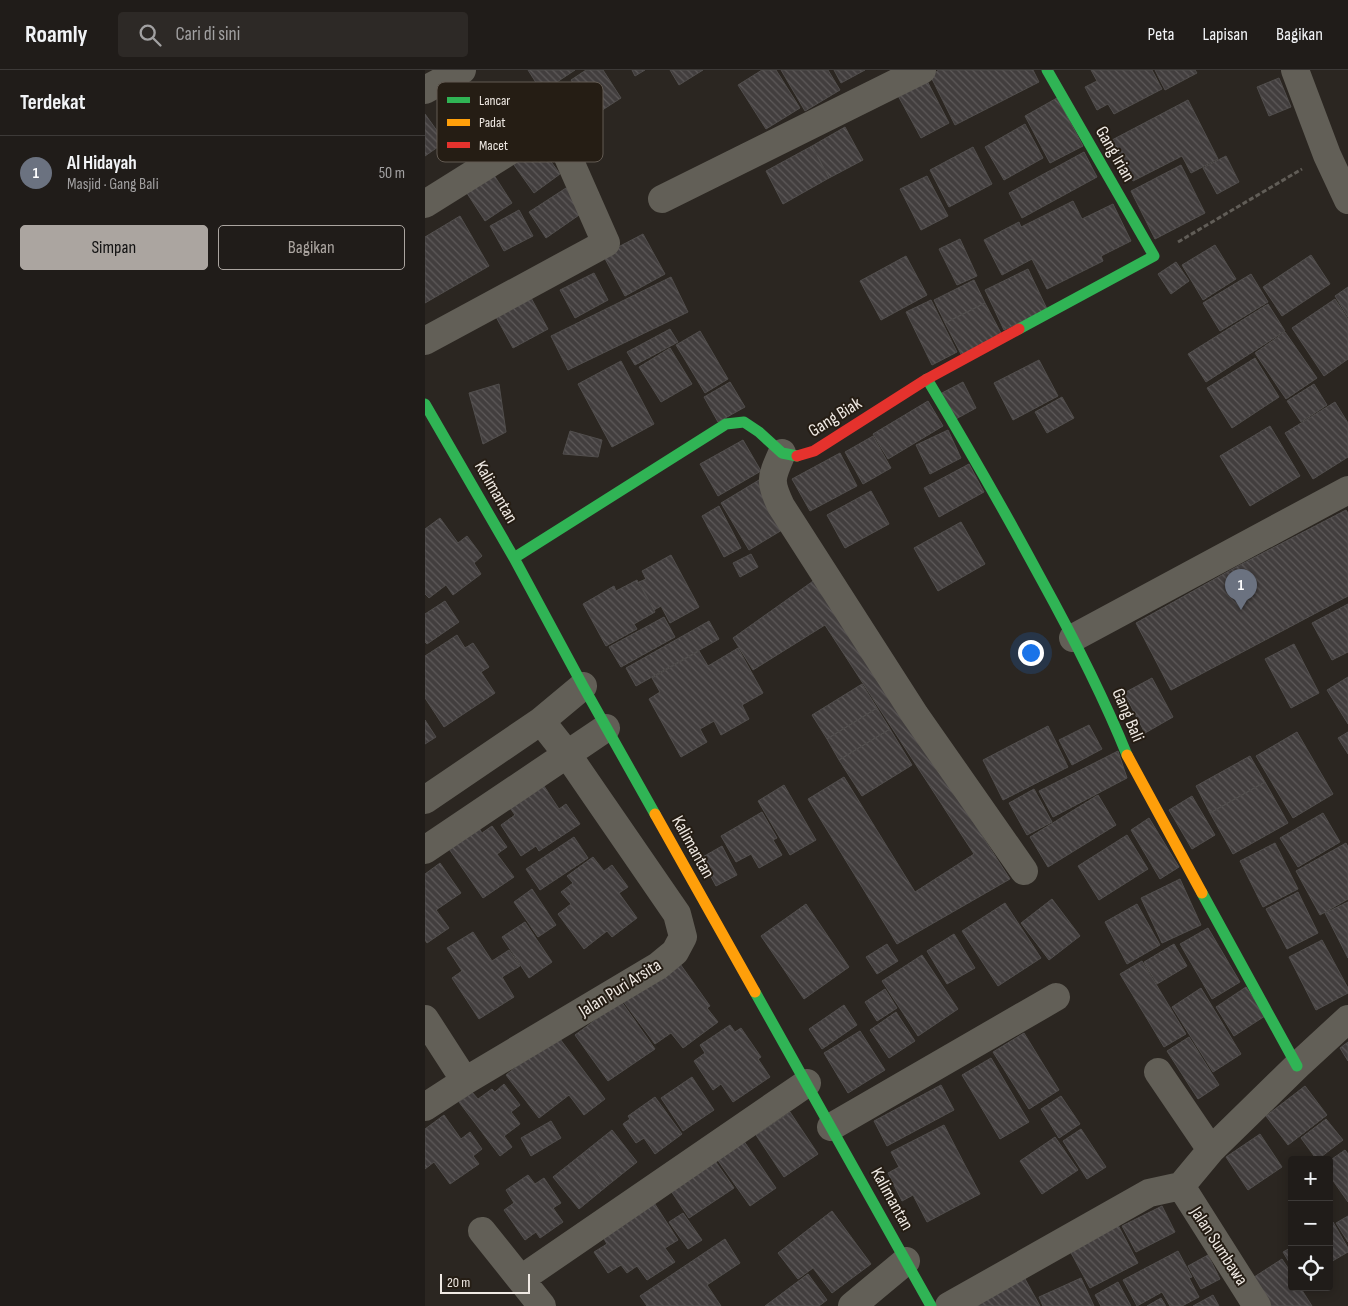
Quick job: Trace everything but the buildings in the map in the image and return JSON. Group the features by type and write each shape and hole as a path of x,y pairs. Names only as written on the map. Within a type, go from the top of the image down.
{"street":[{"path":"440,82 462,70"},
{"path":"662,199 922,70"},
{"name":"Gang Irian","path":"1047,70 1154,256"},
{"path":"1295,70 1327,155 1348,200"},
{"path":"425,90 437,84"},
{"path":"425,204 492,162"},
{"path":"425,341 606,243 570,162"},
{"name":"Gang Biak","path":"782,453 797,456 814,451 927,379 1154,256"},
{"name":"Gang Bali","path":"927,379 998,500 1073,638 1115,725 1129,762 1297,1066"},
{"name":"Kalimantan","path":"425,404 514,558 606,728 931,1306"},
{"path":"514,558 726,424 744,422 759,432 782,453 773,475 773,489 781,506 915,715 1024,872"},
{"path":"1073,638 1348,490"},
{"path":"425,800 541,721 583,686"},
{"name":"Jalan Puri Arsita","path":"425,1108 465,1081 658,966 675,952 683,938 677,914 567,754 541,721"},
{"path":"425,850 606,728"},
{"path":"831,1127 1056,997"},
{"path":"425,1019 465,1081"},
{"path":"949,1306 1149,1193 1181,1186 1211,1150 1297,1066 1348,1020"},
{"path":"1158,1072 1211,1150"},
{"path":"521,1279 807,1084"},
{"name":"Jalan Sumbawa","path":"1181,1186 1257,1306"},
{"path":"482,1231 542,1306"},
{"path":"852,1306 906,1260"}],"path":[{"path":"1154,256 1327,155"}],"traffic: fast":[{"path":"1019,329 1154,256 1047,70"},
{"path":"927,379 999,502 1064,621 1097,687 1127,755"},
{"path":"425,404 514,558 655,814"},
{"path":"514,558 726,424 744,422 759,432 782,453 797,456"},
{"path":"1202,893 1297,1066"},
{"path":"755,992 931,1306"}],"traffic: slow":[{"path":"1127,755 1202,893"},
{"path":"655,814 755,992"}],"traffic: jam":[{"path":"797,456 814,451 927,379 1019,329"}],"place":[{"name":"Al Hidayah","path":"1241,610"}]}
